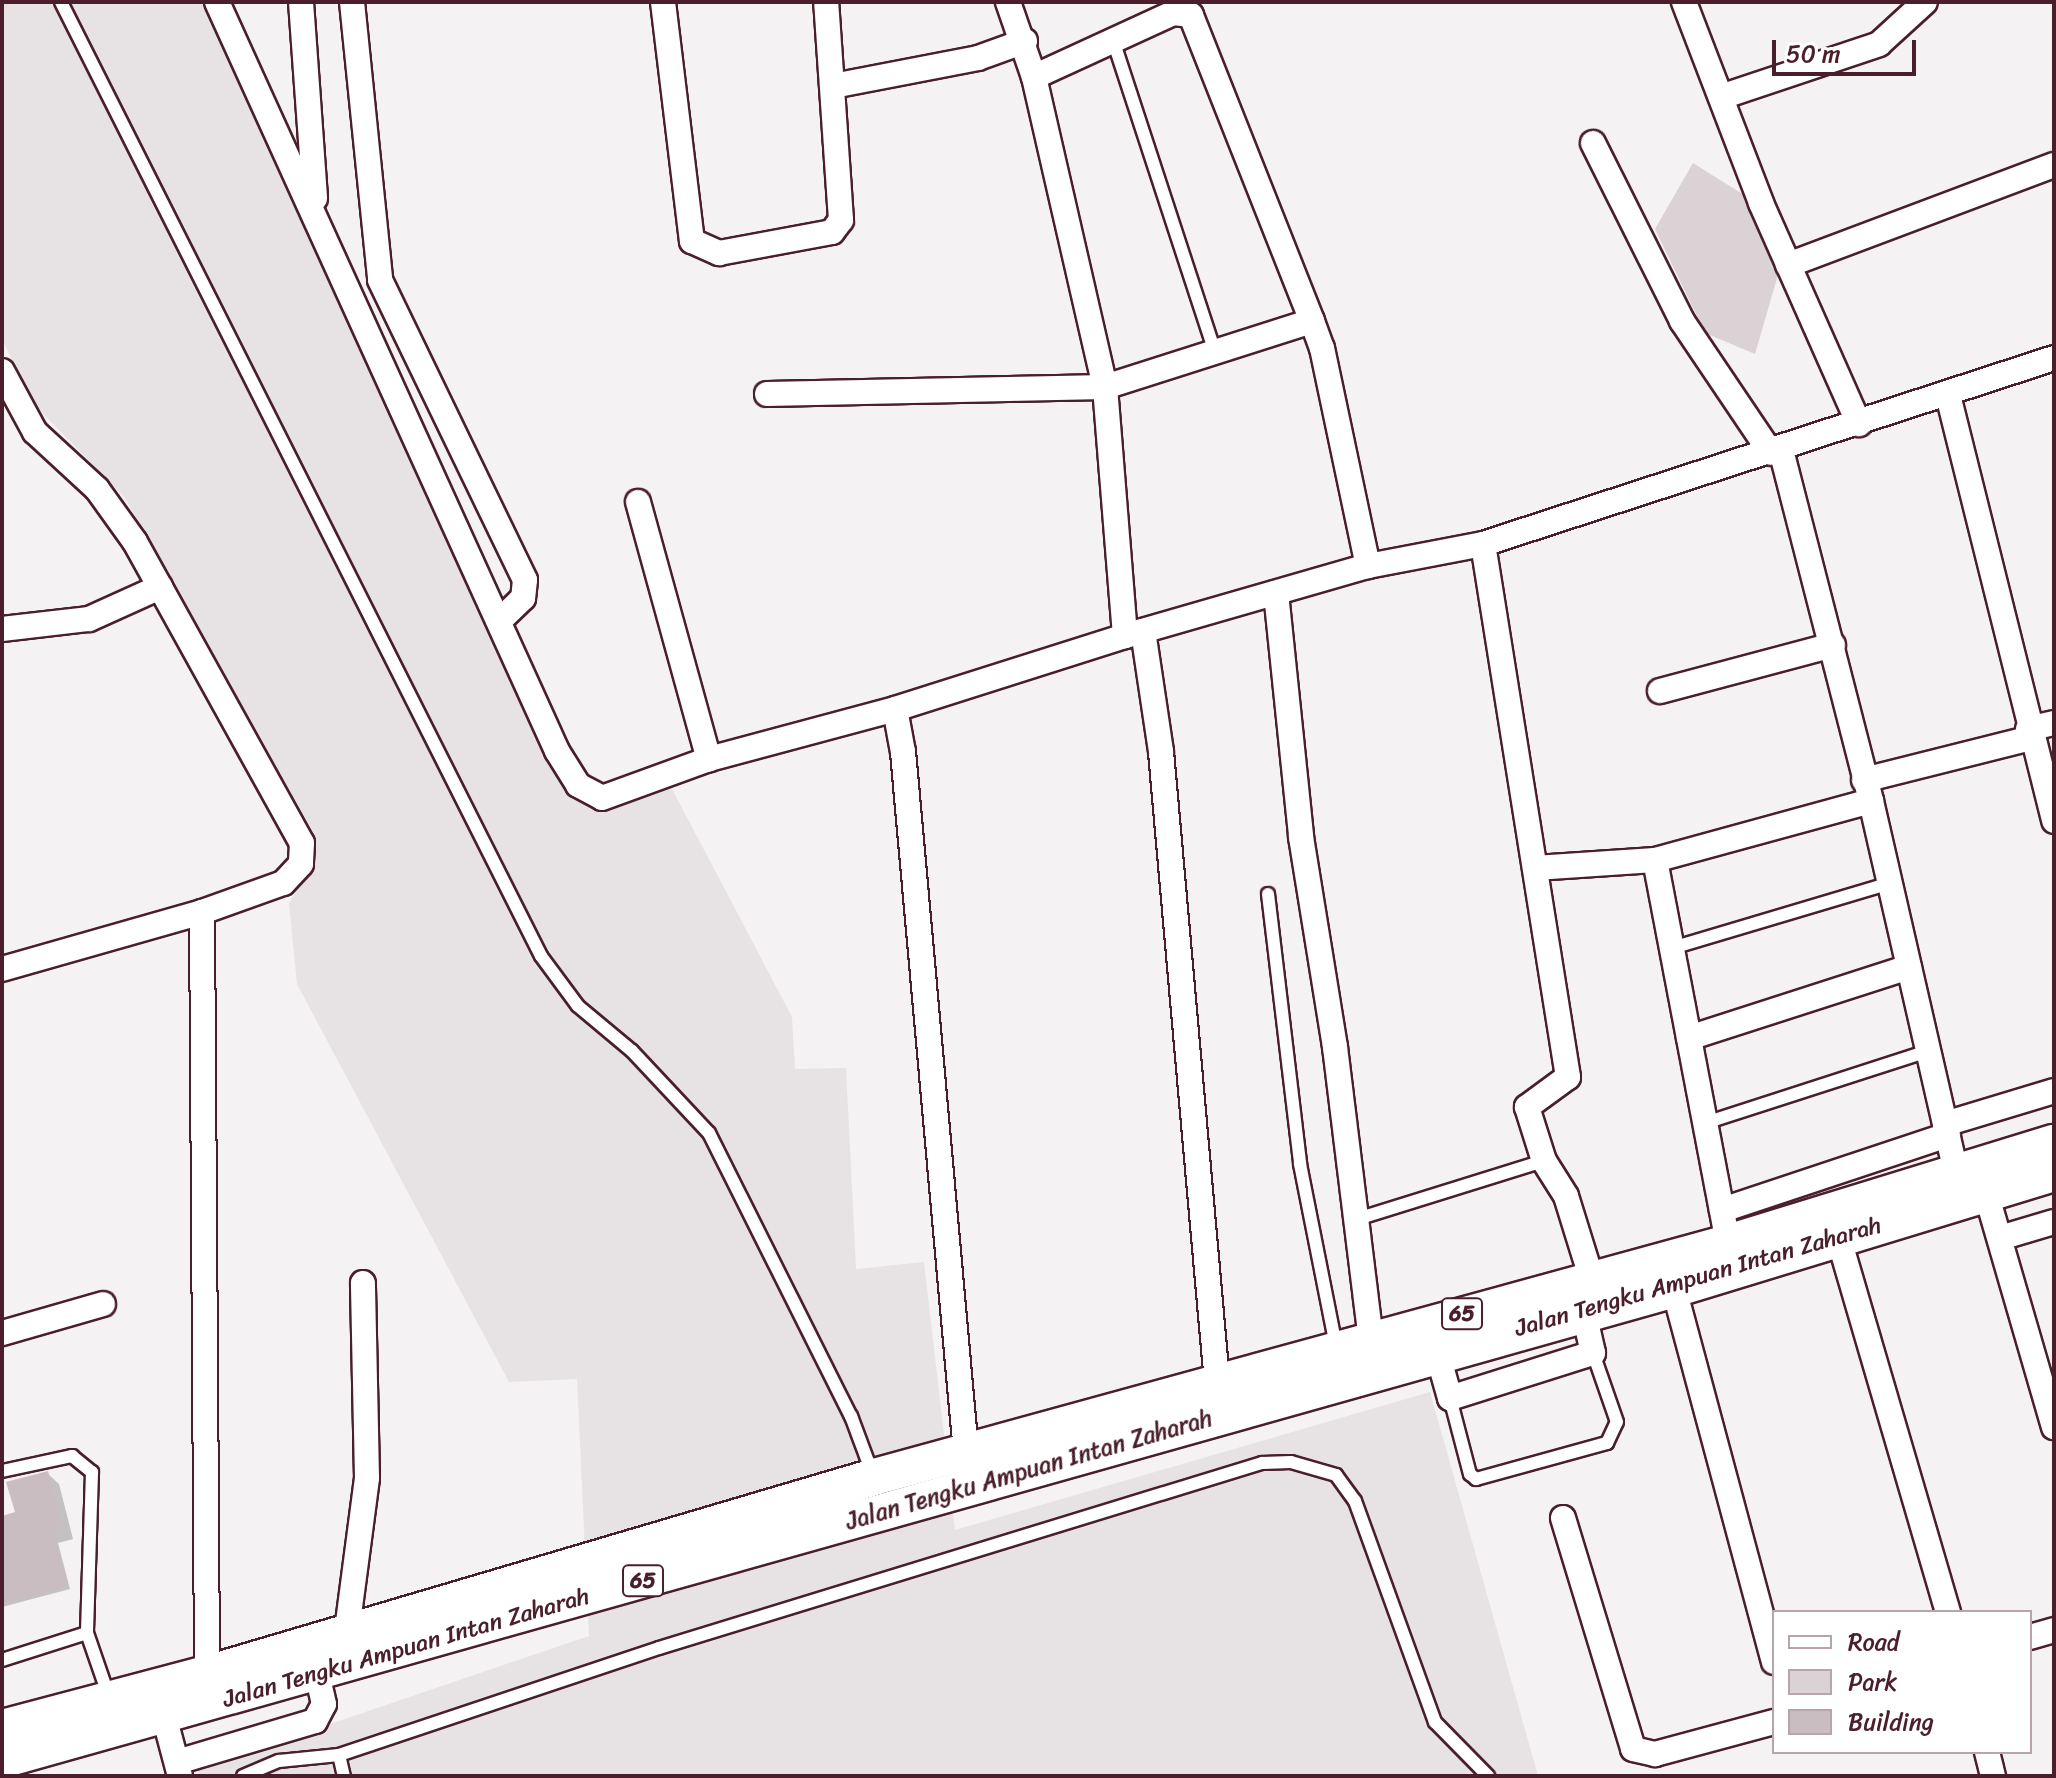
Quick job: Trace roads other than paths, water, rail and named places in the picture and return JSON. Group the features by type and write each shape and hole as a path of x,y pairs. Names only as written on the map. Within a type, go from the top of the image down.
{"main road":[{"name":"Jalan Tengku Ampuan Intan Zaharah","path":"2,1728 207,1674 314,1657 970,1488 1437,1352 1588,1296 1725,1226 1956,1171 2048,1155"},
{"name":"Jalan Tengku Ampuan Intan Zaharah","path":"2,1760 164,1716 314,1657 347,1630 874,1477 1354,1344 1588,1296 1674,1289 1827,1239 1986,1193 2048,1155"},
{"path":"966,1453 970,1488"}],"street":[{"path":"217,2 501,619 557,751 588,792 612,798 709,759 895,709 1134,633 1368,566 1483,544 1776,452 2054,358"},
{"path":"301,2 316,215"},
{"path":"352,2 380,280 525,580 523,598 501,619"},
{"path":"663,2 692,241 698,248 719,253 832,232 838,227 843,211 826,2"},
{"path":"1008,2 1025,41 1105,387 1134,633 1161,752 1217,1382"},
{"path":"1684,2 1788,265 1859,424"},
{"path":"1721,97 1879,44 1925,2"},
{"path":"1034,77 1173,13 1195,19 1322,348 1368,566"},
{"path":"833,86 978,58 1025,41"},
{"path":"1593,143 1682,321 1776,452 1833,645 1956,1171 1954,1186 1944,1197 1837,1227 1827,1239 1947,1610"},
{"path":"1788,265 2054,165"},
{"path":"767,394 1105,387 1216,355 1312,321"},
{"path":"2,371 35,432 97,489 160,587 302,843 301,864 283,883 202,912 2,969"},
{"path":"1948,395 2054,821"},
{"path":"638,502 709,759"},
{"path":"1437,1352 1450,1398 1593,1353 1588,1296 1566,1196 1544,1161 1527,1107 1568,1077 1483,544"},
{"path":"2,629 89,619 160,587"},
{"path":"1276,593 1301,837 1335,1047 1354,1220 1354,1344"},
{"path":"1660,691 1833,645"},
{"path":"895,709 903,752 966,1453"},
{"path":"1535,868 1655,860 1868,791 2054,723"},
{"path":"1655,860 1725,1226 1947,1129 2054,1091"},
{"path":"202,912 207,1674"},
{"path":"1689,1038 1909,967"},
{"path":"1986,1193 2048,1387 2054,1427"},
{"path":"2000,1238 2054,1222"},
{"path":"347,1630 367,1478 363,1283"},
{"path":"1674,1289 1772,1655"},
{"path":"2,1333 103,1304"},
{"path":"1563,1518 1633,1749 1655,1754 1772,1723"},
{"path":"2032,1636 2054,1630"},
{"path":"164,1716 178,1769 315,1721 324,1704 314,1657"},
{"path":"1988,1754 1993,1776"}],"lane":[{"path":"61,2 541,956 578,1006 632,1051 709,1133 851,1416 874,1477"},
{"path":"1113,40 1216,355"},
{"path":"1672,948 1890,883"},
{"path":"1268,894 1300,1164 1354,1344"},
{"path":"1705,1123 1928,1051"},
{"path":"1354,1220 1544,1161"},
{"path":"1450,1398 1476,1479 1607,1443 1617,1422 1593,1353"},
{"path":"2,1471 72,1456 92,1472 87,1633 110,1701"},
{"path":"243,1776 279,1761 339,1755 689,1639 1262,1463 1291,1462 1336,1475 1355,1501 1435,1722 1488,1776"},
{"path":"2,1660 87,1633"},
{"path":"339,1755 344,1776"}]}
